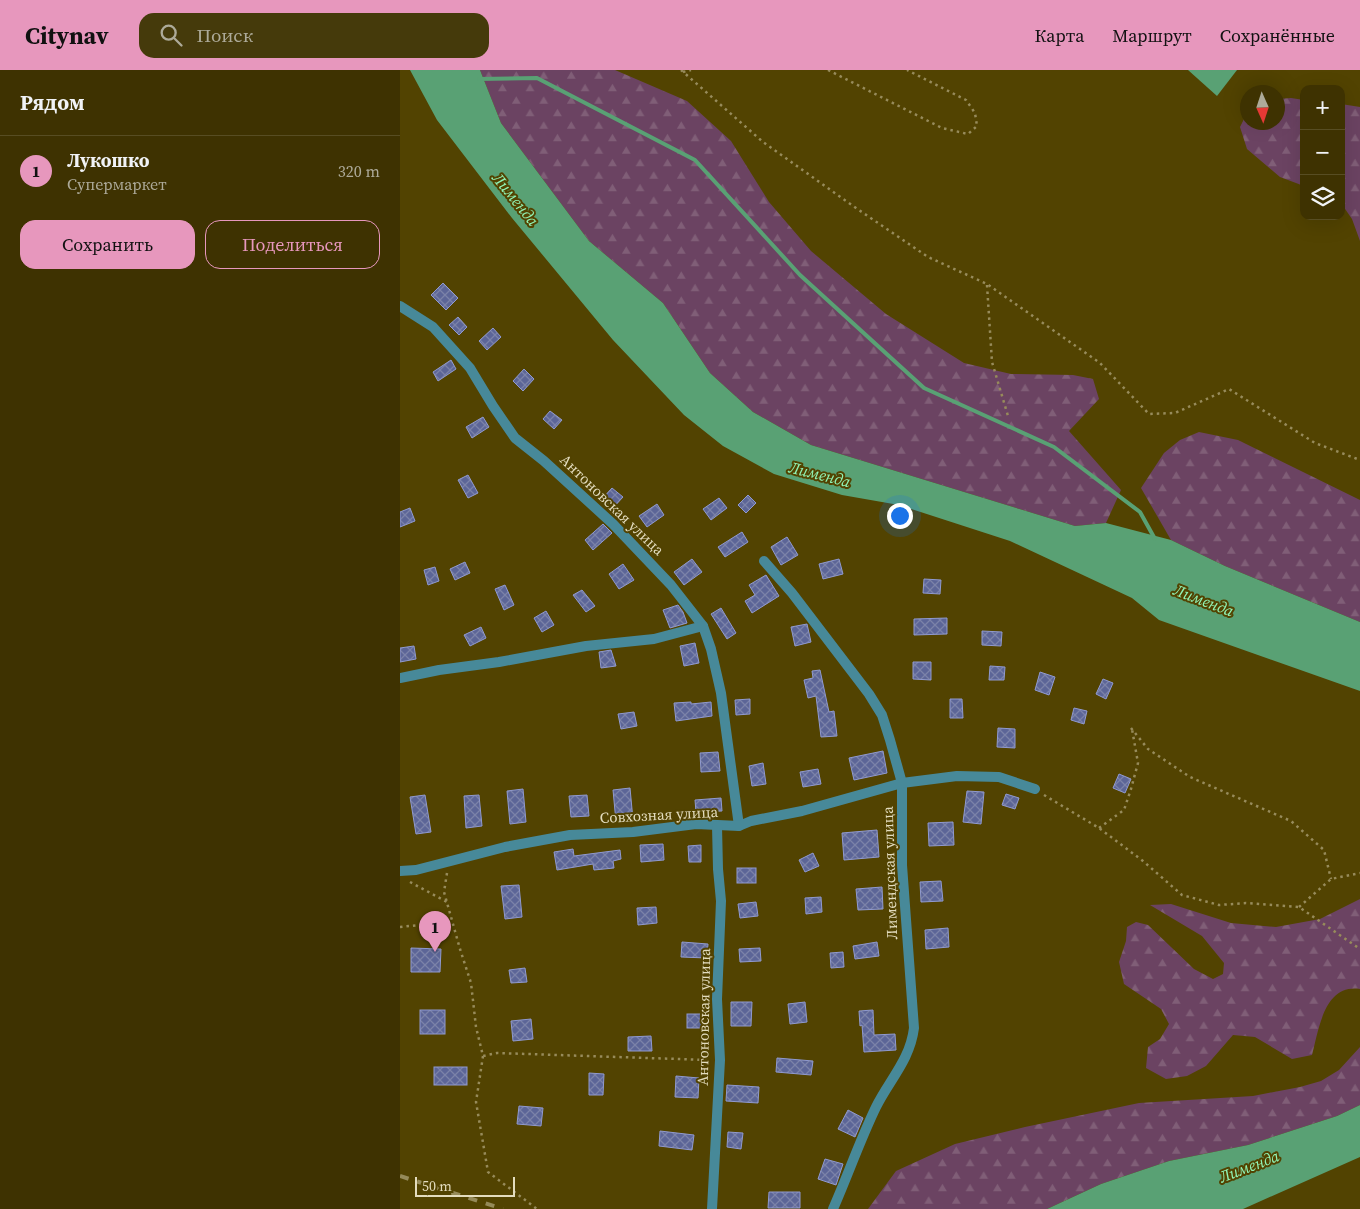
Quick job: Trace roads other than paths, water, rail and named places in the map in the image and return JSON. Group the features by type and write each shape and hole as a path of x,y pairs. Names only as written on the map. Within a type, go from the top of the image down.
{"street":[{"name":"Антоновская улица","path":"400,306 433,327 470,368 515,438 544,461 613,524 671,585 703,626 721,693 739,826"},
{"name":"Лимендская улица","path":"764,561 792,593 869,694 882,715 902,783 902,858 914,1028 913,1039 908,1055 877,1106 863,1135 833,1209"},
{"path":"400,678 586,646 654,639 703,626"},
{"name":"Совхозная улица","path":"400,871 416,870 506,847 570,835 633,832 696,824 739,826 751,821 802,811 902,783 957,776 999,777 1035,789"},
{"name":"Антоновская улица","path":"712,1209 720,1060 717,998 721,901 717,826"}],"water":[{"name":"Лименда","path":"410,70 480,70 501,123 589,241 663,303 710,373 753,412 811,445 1075,526 1106,523 1171,540 1225,566 1360,622 1360,691 1159,620 1132,598 1010,541 899,505 842,495 774,474 723,446 684,415 613,340 512,218 437,120"},
{"path":"1188,70 1237,70 1217,96"},
{"name":"Лименда","path":"1360,1105 1360,1157 1243,1209 1047,1209 1101,1184 1169,1161 1248,1145 1337,1116"}],"waterway":[{"path":"479,79 537,78 695,160 800,275 924,388 1054,447 1140,512 1155,539"}],"railway":[{"path":"400,1176 503,1209"}],"place":[{"name":"Лукошко","path":"435,952"}]}
